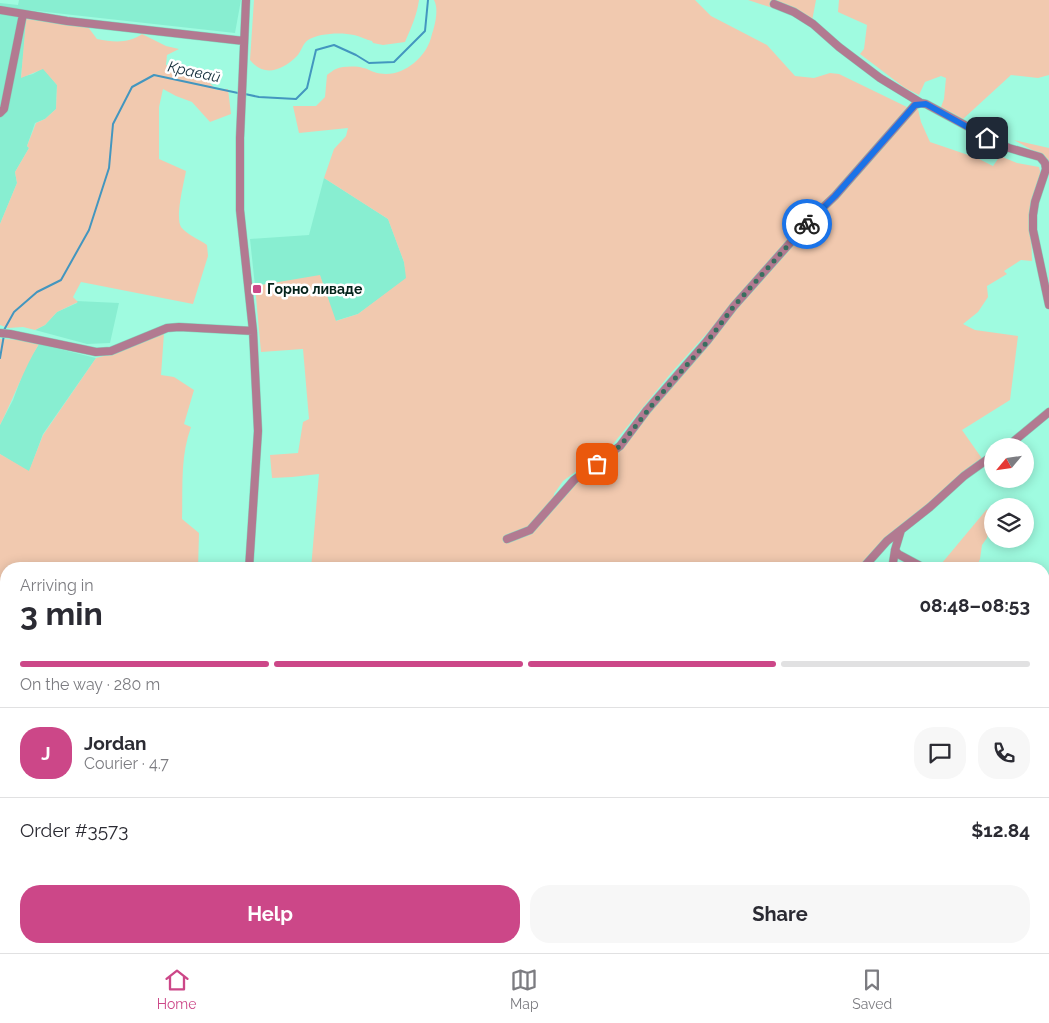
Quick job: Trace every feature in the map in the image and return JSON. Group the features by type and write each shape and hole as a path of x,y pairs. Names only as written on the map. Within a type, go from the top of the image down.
{"street":[{"path":"246,0 240,138 240,210 253,332 258,431 249,562"},
{"path":"774,4 794,12 813,24 839,47 880,78 921,103 1009,148 1040,158 1045,163 1046,169 1035,202 1033,230 1049,305"},
{"path":"0,10 131,29 244,41"},
{"path":"0,114 4,109 23,14"},
{"path":"507,539 530,530 574,480 620,446 653,403 707,342 734,306 915,105 921,103"},
{"path":"0,333 96,352 111,351 167,328 179,327 253,332"},
{"path":"1018,438 1049,412"},
{"path":"868,562 887,541 930,508 964,476 984,462"},
{"path":"893,562 901,530"},
{"path":"895,550 898,554 913,562"}],"shaded area":[{"path":"19,0 241,0 235,33 28,10 21,77 33,74 43,68 57,85 56,109 45,119 35,123 27,146 29,148 15,172 17,183 0,224 0,3 18,5"},
{"path":"254,0 419,0 405,42 383,45 349,34 324,35 306,41 297,56 286,65 274,70 267,70 255,66 250,60"},
{"path":"434,0 695,0 711,16 767,45 795,76 814,78 830,73 839,74 907,107 820,208 671,373 613,444 563,481 554,497 618,444 720,325 752,292 911,113 918,109 921,122 930,142 977,158 993,166 1000,156 1017,163 1039,167 1041,175 1031,230 1032,261 1021,260 1004,271 1007,274 987,286 988,297 978,312 963,324 975,330 1018,336 1010,400 962,430 983,460 869,562 312,562 319,474 272,478 270,455 298,453 303,422 309,419 303,349 261,352 255,286 320,275 336,321 358,314 406,278 404,262 388,219 324,178 334,149 346,136 348,128 299,133 293,106 316,106 325,97 327,75 336,69 357,67 366,68 373,72 390,74 405,69 414,63 431,39 436,17"},
{"path":"748,0 816,0 812,21"},
{"path":"839,0 1049,0 1049,75 1038,78 1011,75 963,119 941,107 944,99 946,78 941,76 925,82 919,95 905,88 860,54 864,49 867,25 838,12"},
{"path":"26,19 88,27 97,39 109,41 126,41 142,34 166,46 179,49 167,55 166,65 204,76 216,90 228,89 231,114 210,122 192,102 163,89 159,107 159,159 186,171 179,208 179,222 183,230 207,245 208,256 193,304 81,282 73,297 78,302 57,312 45,325 35,330 23,327 8,328 0,325 0,224 17,183 15,172 29,148 27,146 36,123 45,119 56,109 57,85 43,69 21,78"},
{"path":"1014,140 1049,148 1049,167 1048,159"},
{"path":"324,178 388,219 404,262 407,278 358,314 335,321 320,276 255,286 250,239 309,235"},
{"path":"76,301 119,303 110,343 87,344 35,330 45,325 57,312 77,303"},
{"path":"164,333 161,375 174,377 194,390 184,424 191,427 185,450 182,484 182,519 199,533 198,562 0,562 0,454 29,471 43,435 96,358 112,354"},
{"path":"0,339 26,340 39,344 0,425"},
{"path":"39,344 96,358 43,434 29,472 0,454 0,425 13,400 26,365"},
{"path":"984,513 984,542 979,562 943,562"}],"waterway":[{"name":"Кравай","path":"245,94 259,97 296,99 307,88 316,50 334,45 369,63 394,62 425,31 428,0"},
{"name":"Кравай","path":"4,330 14,312 37,292 61,280 89,230 109,168 113,124 132,87 154,75 238,93"},
{"name":"Кравай","path":"0,358 4,335"}],"way so far":[{"path":"597,464 620,446 670,382 707,342 734,306 807,224"}],"place":[{"name":"Горно ливаде","path":"257,289"}],"route":[{"path":"807,224 835,196 915,105 926,104 987,138"}]}
